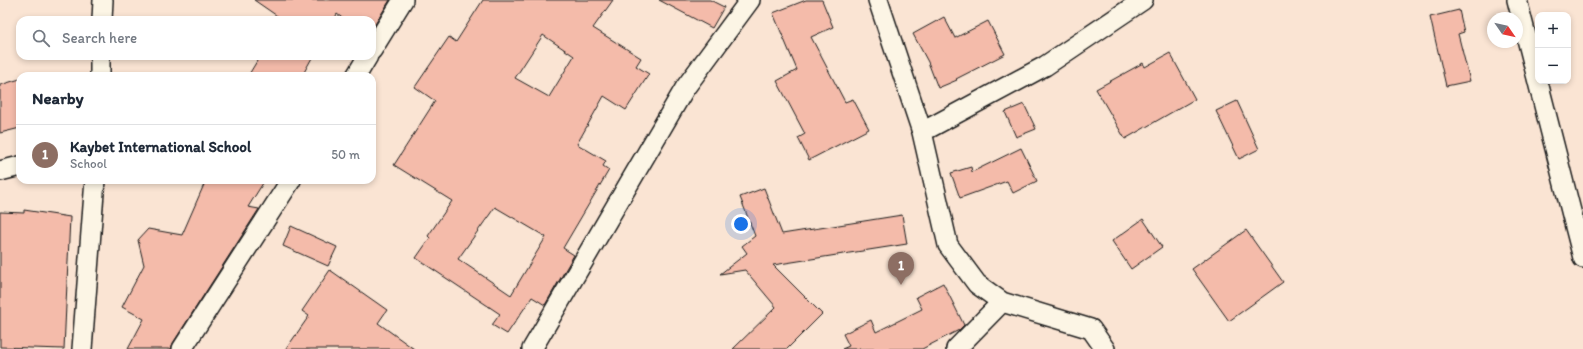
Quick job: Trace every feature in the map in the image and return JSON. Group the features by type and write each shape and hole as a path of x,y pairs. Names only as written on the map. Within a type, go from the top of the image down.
{"street":[{"path":"102,16 103,0"},
{"path":"376,44 403,0"},
{"path":"532,349 685,88 750,0"},
{"path":"878,0 922,132 948,245 977,284 1002,302 1091,329 1104,349"},
{"path":"922,132 1045,66 1143,0"},
{"path":"1517,0 1583,258"},
{"path":"100,60 100,72"},
{"path":"358,72 366,60"},
{"path":"0,171 16,167"},
{"path":"82,349 95,184"},
{"path":"182,349 289,184"},
{"path":"956,349 1002,302"}],"building":[{"path":"254,0 390,0 376,23 376,16 340,16 337,14 336,16 277,16"},
{"path":"483,0 613,0 593,28 641,58 636,66 649,74 626,110 604,96 577,144 606,161 603,166 609,170 563,248 574,255 545,305 532,297 507,334 492,325 500,314 416,258 430,238 428,236 452,201 394,165 435,101 415,87 449,37 456,42","holes":["543,35 574,56 549,97 515,78","495,207 546,237 511,295 458,259"]},
{"path":"659,0 710,0 724,7 712,28"},
{"path":"806,0 822,0 833,27 811,37 845,102 853,99 869,129 809,160 798,138 805,134 777,81 797,70 773,13"},
{"path":"1459,10 1464,32 1458,34 1470,81 1446,86 1430,17"},
{"path":"944,17 955,38 988,21 1005,54 956,79 957,80 938,88 928,62 913,34"},
{"path":"1170,53 1195,99 1125,139 1096,89 1143,63 1145,67"},
{"path":"258,60 311,60 304,72 250,72"},
{"path":"16,80 16,129 0,133 0,85"},
{"path":"1237,101 1259,149 1239,159 1216,111"},
{"path":"1024,104 1036,129 1016,137 1005,112"},
{"path":"1021,148 1037,181 1013,193 1007,181 960,198 951,173 971,167 972,172"},
{"path":"204,184 262,184 248,207 259,209 173,343 171,349 128,349 144,319 122,307 144,265 138,240 148,229 182,235"},
{"path":"764,188 782,234 902,215 907,244 773,265 822,314 787,349 733,349 776,307 745,270 720,274 747,253 742,246 755,236 740,197"},
{"path":"24,210 70,217 64,349 0,347 0,212 24,213"},
{"path":"1143,219 1162,247 1131,269 1112,241"},
{"path":"291,226 337,247 328,266 283,246"},
{"path":"1246,230 1283,282 1229,321 1192,269"},
{"path":"330,270 387,310 378,323 414,349 286,349 309,316 302,311"},
{"path":"943,283 964,325 959,330 922,349 842,349 849,346 843,334 871,320 876,332 922,309 916,297"}],"place":[{"name":"Kaybet International School","path":"901,285"}]}
